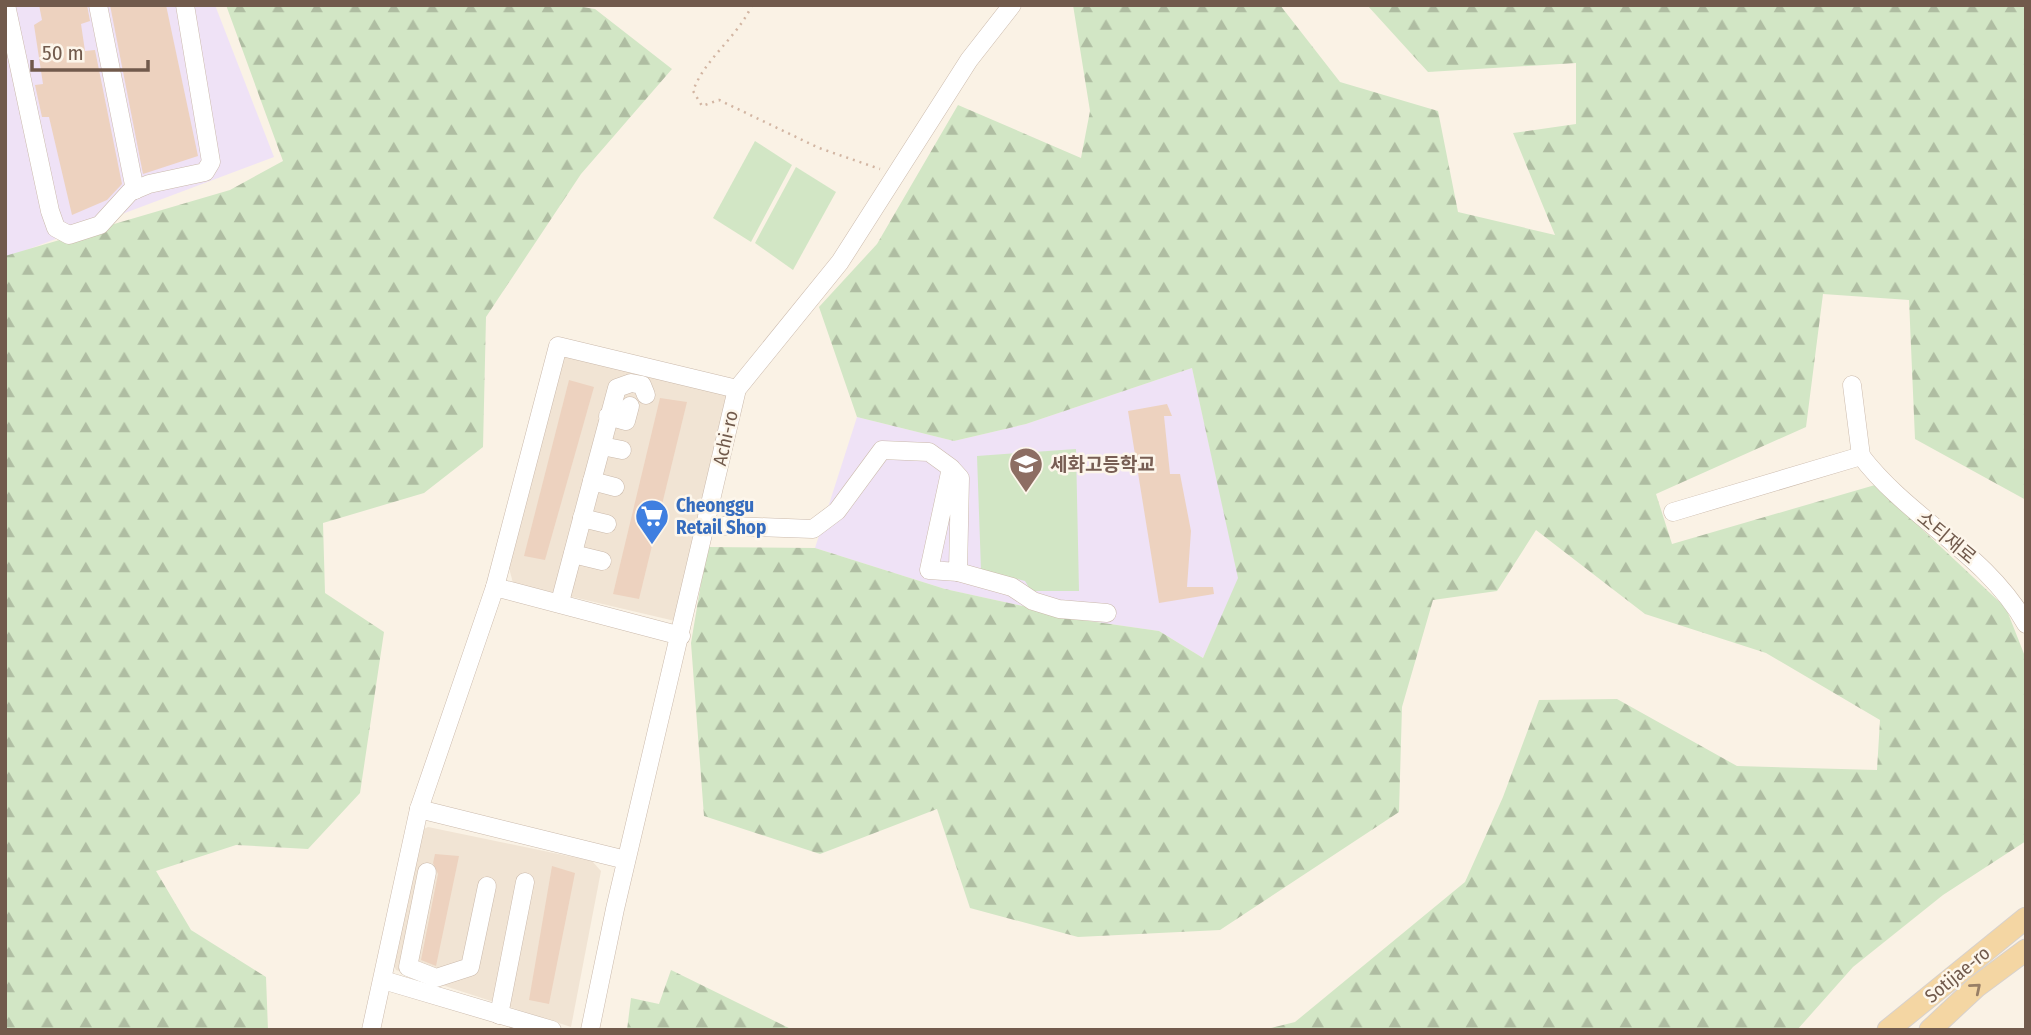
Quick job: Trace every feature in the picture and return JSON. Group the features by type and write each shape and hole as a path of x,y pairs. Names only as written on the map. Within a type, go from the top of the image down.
{"main road":[{"name":"Sotijae-ro","path":"1888,1030 2026,918"},
{"name":"Sotijae-ro","path":"1930,1030 1976,987 2026,950"}],"street":[{"path":"6,5 56,228 69,235 100,225 135,190 205,172 211,162 185,5"},
{"path":"98,5 135,190"},
{"name":"Achi-ro","path":"590,1030 626,860 681,636 704,525 737,389 840,262 969,60 1012,5"},
{"path":"370,1030 419,809 495,587 558,346 737,389"},
{"path":"560,602 617,388 631,383 642,385 646,395"},
{"path":"1673,512 1861,456 1853,385"},
{"path":"608,416 626,421 630,406"},
{"path":"602,446 622,450"},
{"path":"704,525 813,529 837,511 882,450 929,452 951,467 960,478 958,572"},
{"name":"소티재로","path":"1861,456 1882,484 1973,557 2010,597 2026,624"},
{"path":"951,467 929,570 958,572 1012,587 1033,601 1059,609 1107,613"},
{"path":"592,481 615,487"},
{"path":"582,519 607,524"},
{"path":"573,554 602,561"},
{"path":"495,587 681,636"},
{"path":"419,809 626,860"},
{"path":"427,872 408,967 436,978 470,967 486,886"},
{"path":"499,1015 525,882"},
{"path":"450,1001 454,972"},
{"path":"383,981 552,1030"}],"path":[{"path":"752,5 742,27 697,80 693,90 702,106 719,100 819,148 896,175"}],"shaded area":[{"path":"5,5 215,5 274,157 5,258"},
{"path":"558,346 737,389 675,621 513,583 508,564"},
{"name":"세화고등학교","path":"1192,368 1239,578 1203,658 1159,631 1061,617 1050,612 945,589 815,548 857,417 954,441 1026,424"},
{"path":"428,827 592,861 601,871 571,1027 396,970 391,960 416,833"}],"green space":[{"path":"226,5 570,5 595,9 672,69 581,174 486,317 483,447 424,493 323,523 325,593 384,632 360,793 308,849 236,845 156,871 191,930 266,977 268,1030 5,1030 5,256 230,190 283,161"},
{"path":"1073,5 1280,5 1340,82 1438,111 1458,212 1555,235 1513,133 1576,124 1576,63 1428,72 1367,5 2026,5 2026,500 1915,439 1909,300 1823,294 1806,427 1656,494 1672,544 1875,485 2006,608 2026,659 2026,841 1943,895 1853,967 1797,1030 1263,1030 1295,1022 1465,882 1503,797 1539,700 1617,699 1737,766 1877,770 1880,720 1766,653 1645,614 1536,530 1497,591 1433,600 1402,707 1399,812 1220,930 1078,937 970,908 937,809 820,854 704,816 691,643 707,547 815,548 945,589 1050,612 1061,617 1159,631 1203,658 1238,578 1192,368 1026,424 954,441 857,417 819,307 877,244 958,105 1081,158 1090,111"},
{"path":"755,141 792,165 751,242 713,218"},
{"path":"796,167 836,192 793,270 755,243"},
{"path":"1076,449 1079,591 1031,591 1025,581 981,570 977,456"},
{"path":"671,970 793,1030 627,1030 631,998 659,1004"}],"building":[{"path":"39,5 87,5 90,21 81,24 85,51 95,50 122,184 107,200 72,215 49,117 42,117 35,85 43,84 34,25 42,20"},
{"path":"110,5 166,5 198,156 143,174"},
{"path":"569,380 594,387 545,560 524,556"},
{"path":"660,398 687,402 639,599 613,594"},
{"path":"1167,404 1172,416 1164,416 1170,474 1180,474 1191,531 1187,587 1213,587 1214,594 1159,603 1128,411"},
{"path":"435,854 459,856 436,966 421,960 438,874 433,863"},
{"path":"552,866 575,873 549,1004 529,1000"}],"place":[{"name":"세화고등학교","path":"1026,494"},
{"name":"Cheonggu Retail Shop","path":"652,546"}]}
